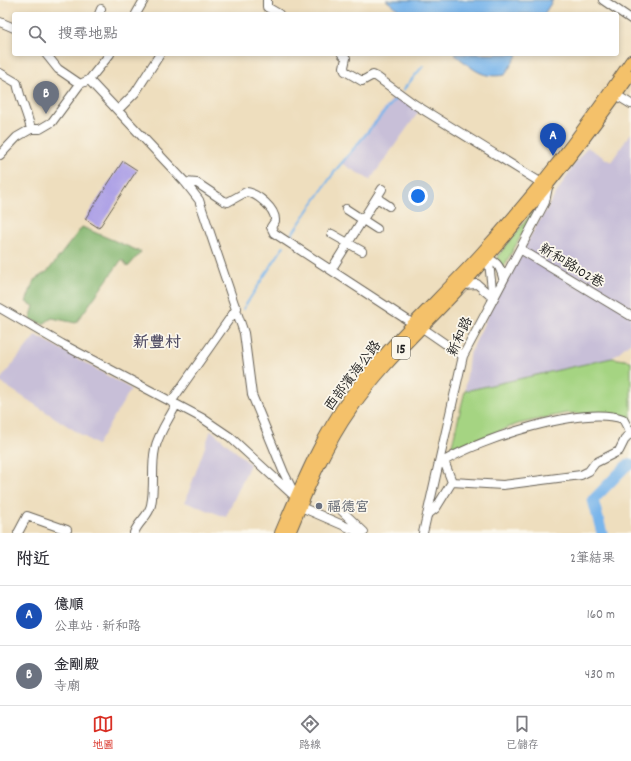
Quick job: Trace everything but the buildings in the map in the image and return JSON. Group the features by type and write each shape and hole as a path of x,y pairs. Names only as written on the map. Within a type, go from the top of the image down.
{"main road":[{"name":"新和路","path":"614,93 631,60"},
{"name":"新和路","path":"544,185 614,93 631,76"},
{"name":"西部濱海公路","path":"280,533 322,442 350,396 377,362 463,285 483,257 489,243 544,185"},
{"name":"西部濱海公路","path":"290,533 330,442 352,408 417,325 483,257 544,185"}],"street":[{"path":"137,12 144,0"},
{"path":"268,0 267,6 276,12"},
{"path":"603,0 631,19"},
{"path":"0,32 3,23"},
{"path":"48,56 58,69 80,84"},
{"path":"0,155 17,137 31,129 40,129 52,122 80,84 89,80 108,56"},
{"path":"118,110 135,93 159,56"},
{"path":"344,56 346,58 344,67 345,71 362,81 373,75 377,77 414,104 544,185"},
{"path":"0,73 17,83 21,100 27,111 31,129"},
{"path":"89,80 185,182 199,200 237,308 244,333 252,395 284,473 301,507 361,533"},
{"path":"614,93 631,104"},
{"path":"185,182 197,183 224,201 228,202 246,192 254,194 274,212 276,216 271,227 272,232 463,356"},
{"name":"新和路","path":"423,533 441,461 463,356 503,278 545,202 544,185"},
{"path":"331,270 382,189"},
{"path":"377,198 390,206"},
{"path":"346,209 377,229"},
{"path":"332,234 349,242 362,251"},
{"name":"新和路102巷","path":"520,249 631,316"},
{"path":"483,257 493,260 498,265 503,278"},
{"path":"483,257 493,298"},
{"path":"463,285 477,284 493,298"},
{"path":"0,308 62,344 202,418 230,437 296,497"},
{"path":"134,533 136,527 149,511 153,489 153,461 155,448 173,403 237,308"},
{"path":"598,415 612,416 623,419 631,434 626,437 619,451 595,463 589,471 581,475 503,486 452,482 441,461 464,450 520,430 598,415"},
{"path":"427,515 436,508 452,482"},
{"path":"342,511 365,533"},
{"path":"18,533 27,516 67,530"}],"shaded area":[{"path":"397,93 420,110 370,180 341,163"},
{"path":"631,133 631,342 612,358 465,391 469,356 500,289 539,221 574,165 587,147 611,162"},
{"path":"36,335 131,389 97,445 0,382 0,380"},
{"path":"211,430 250,464 226,517 185,502"}],"green space":[{"path":"539,204 503,268 497,257"},
{"path":"82,227 141,252 128,267 122,259 76,323 52,318 43,324 30,319 34,306 26,302 34,280 48,271"},
{"path":"612,358 631,361 631,424 626,417 567,413 518,424 451,449 465,391"}],"water":[{"path":"386,0 553,0 545,12 401,12"},
{"path":"457,56 517,56 505,75 496,76 483,74 472,68"}],"waterway":[{"path":"403,90 423,66"},
{"path":"290,237 335,171 397,97"},
{"path":"243,309 284,246"},
{"path":"602,533 593,500 626,466 631,464"}],"place":[{"name":"金剛殿","path":"46,114"},
{"name":"億順","path":"553,156"},
{"name":"福德宮","path":"319,506"}],"district":[{"name":"新豐村","path":"157,341"}]}
